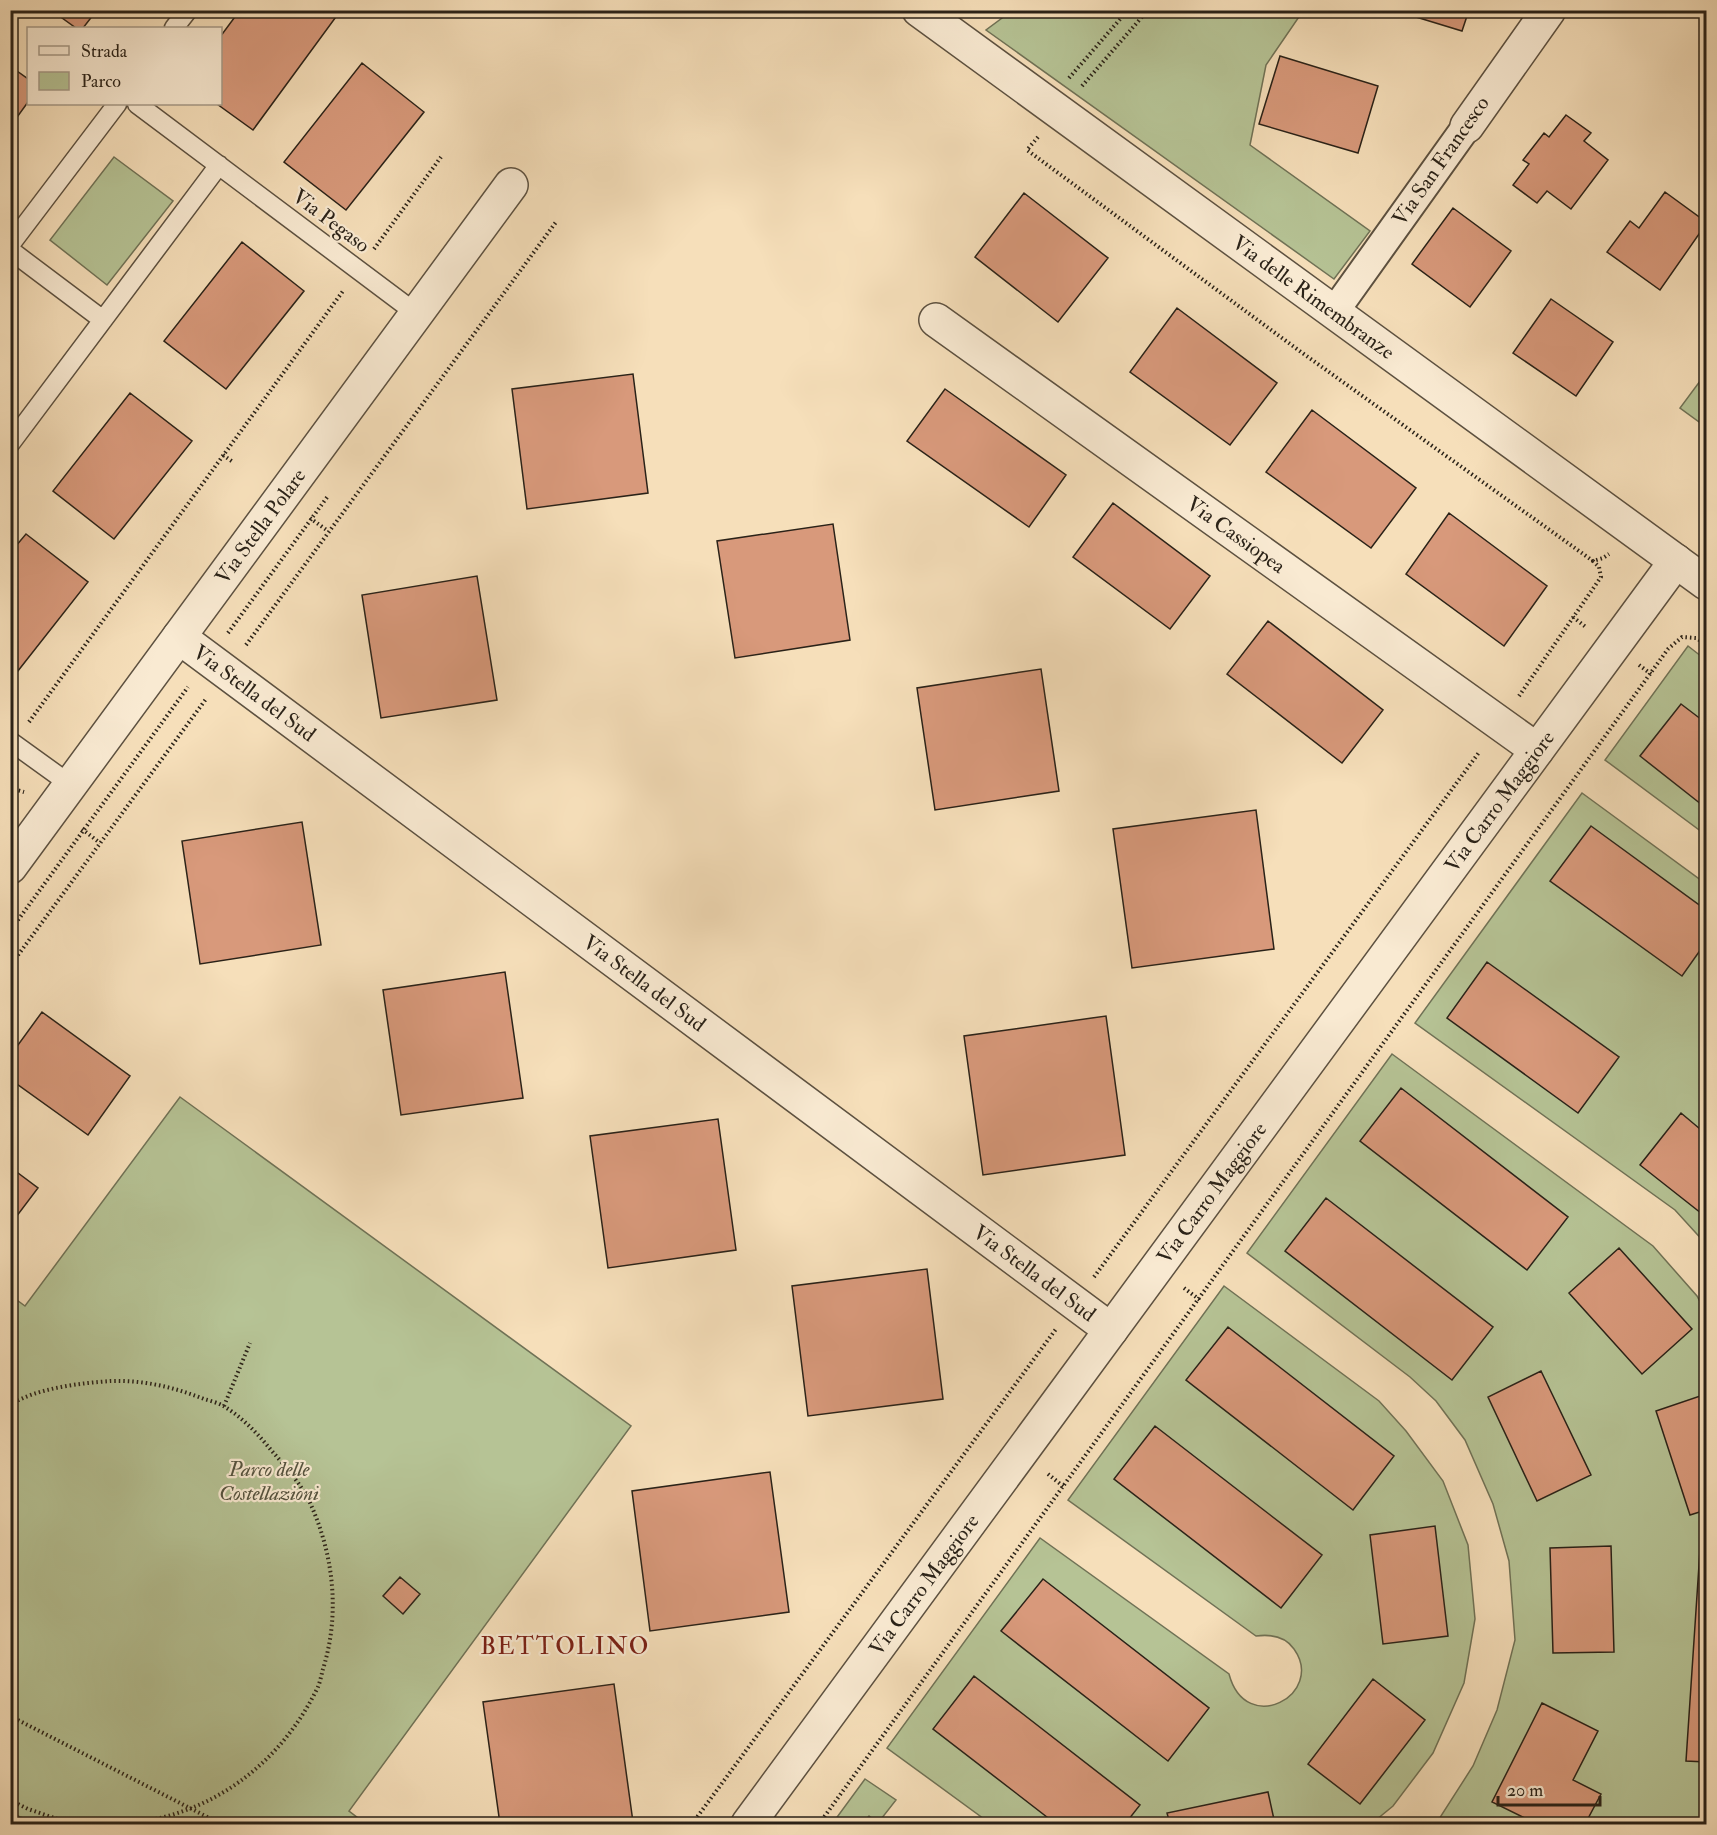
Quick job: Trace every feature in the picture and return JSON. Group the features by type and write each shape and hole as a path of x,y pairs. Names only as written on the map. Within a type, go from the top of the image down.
{"street":[{"name":"Via delle Rimembranze","path":"920,10 1707,583"},
{"name":"Via San Francesco","path":"1334,312 1549,10"},
{"name":"Via Stella Polare","path":"10,867 511,185"},
{"name":"Via Cassiopea","path":"936,320 1537,750"},
{"name":"Via Carro Maggiore","path":"748,1824 1676,561"},
{"name":"Via Stella del Sud","path":"179,637 1111,1330"}],"lane":[{"path":"175,27 188,10"},
{"path":"10,245 116,105"},
{"name":"Via Pegaso","path":"138,105 417,314"},
{"path":"10,444 219,165"},
{"path":"10,250 104,320"},
{"path":"12,742 71,785"}],"path":[{"path":"1060,112 1063,85 1128,10"},
{"path":"692,1824 1500,724 1600,577 1599,567 1593,561 1311,359 1027,150 1148,10"},
{"path":"12,742 441,157"},
{"path":"10,931 84,831 218,665 556,222"},
{"path":"223,455 233,462"},
{"path":"10,966 100,843 332,491"},
{"path":"1593,561 1613,552 1630,528"},
{"path":"819,1824 1668,649 1682,637 1696,638 1707,645"},
{"path":"77,825 100,843"},
{"path":"224,1406 250,1343"},
{"path":"10,1405 20,1398 77,1383 134,1380 180,1390 224,1406 264,1442 287,1468 310,1504 323,1538 332,1578 333,1617 328,1652 317,1689 299,1719 254,1772 235,1786 192,1809 132,1824 119,1824"},
{"path":"10,1716 221,1824"},
{"path":"10,1800 28,1809 72,1824"}],"green space":[{"path":"1013,10 1303,11 1266,65 1250,145 1370,231 1334,279 986,30"},
{"path":"114,157 173,201 107,285 50,240"},
{"path":"1706,373 1706,427 1680,408"},
{"path":"1688,646 1706,660 1706,835 1605,760"},
{"path":"1582,793 1706,884 1706,1244 1675,1210 1415,1023"},
{"path":"1392,1054 1653,1246 1697,1296 1706,1313 1706,1824 1446,1824 1439,1819 1473,1766 1497,1710 1515,1640 1509,1561 1493,1504 1465,1440 1436,1401 1410,1377 1247,1253"},
{"name":"Parco delle Costellazioni","path":"180,1097 631,1426 349,1811 366,1824 42,1824 11,1812 10,1295 25,1306"},
{"path":"1224,1286 1379,1401 1406,1431 1443,1481 1468,1545 1475,1619 1464,1683 1433,1753 1393,1806 1371,1824 991,1824 887,1748 1040,1538 1229,1674 1238,1693 1251,1703 1265,1706 1280,1702 1292,1694 1300,1681 1301,1666 1294,1649 1286,1641 1267,1635 1256,1636 1068,1500"},
{"path":"865,1779 896,1800 878,1823 869,1816 862,1824 832,1824"}],"building":[{"path":"51,10 97,10 84,27 75,27"},
{"path":"240,10 341,10 253,130 218,105 222,105 222,34"},
{"path":"1393,10 1469,10 1462,31"},
{"path":"1280,56 1378,86 1358,153 1259,124"},
{"path":"362,63 424,112 346,210 284,162"},
{"path":"10,66 27,78 27,103 10,127"},
{"path":"1566,115 1591,133 1584,141 1608,160 1571,209 1547,191 1537,203 1513,185 1529,164 1523,160 1544,133 1549,137"},
{"path":"1665,192 1706,224 1660,290 1607,252 1630,221 1639,228"},
{"path":"1024,193 1108,258 1058,322 975,257"},
{"path":"1453,208 1511,251 1470,307 1412,264"},
{"path":"242,242 304,291 226,389 164,341"},
{"path":"1551,299 1613,342 1576,396 1513,353"},
{"path":"1177,308 1277,383 1230,445 1130,372"},
{"path":"633,374 648,493 527,509 512,389"},
{"path":"945,389 1066,475 1029,527 907,441"},
{"path":"130,393 192,441 114,539 53,491"},
{"path":"1312,410 1416,488 1371,548 1266,472"},
{"path":"1113,503 1210,576 1170,629 1073,557"},
{"path":"1449,513 1547,586 1504,646 1406,574"},
{"path":"833,524 850,640 735,658 717,541"},
{"path":"26,534 88,582 10,681 10,553"},
{"path":"477,576 497,700 381,718 362,595"},
{"path":"1268,621 1383,710 1342,763 1227,674"},
{"path":"1041,669 1059,791 935,810 917,688"},
{"path":"1681,704 1706,723 1706,808 1640,756"},
{"path":"1256,810 1274,949 1132,968 1113,829"},
{"path":"302,822 321,945 200,964 182,841"},
{"path":"1591,826 1706,910 1706,942 1682,976 1550,881"},
{"path":"1487,962 1619,1057 1578,1113 1447,1018"},
{"path":"505,972 523,1098 401,1115 383,990"},
{"path":"42,1012 130,1076 88,1135 10,1079 10,1056"},
{"path":"1106,1016 1125,1155 983,1175 964,1036"},
{"path":"1401,1088 1568,1217 1527,1270 1360,1141"},
{"path":"1681,1113 1706,1134 1706,1217 1640,1165"},
{"path":"718,1119 736,1250 608,1268 590,1136"},
{"path":"10,1167 38,1188 10,1225"},
{"path":"1326,1198 1493,1327 1452,1380 1285,1251"},
{"path":"1619,1248 1692,1329 1642,1374 1569,1293"},
{"path":"927,1269 943,1399 808,1416 792,1286"},
{"path":"1228,1327 1394,1456 1353,1510 1186,1380"},
{"path":"1541,1371 1591,1475 1537,1501 1488,1397"},
{"path":"1706,1394 1706,1510 1690,1515 1656,1411"},
{"path":"1155,1426 1322,1555 1281,1608 1114,1479"},
{"path":"770,1472 789,1612 650,1631 632,1491"},
{"path":"1435,1526 1448,1636 1383,1644 1370,1535"},
{"path":"1611,1546 1614,1652 1553,1653 1550,1548"},
{"path":"1700,1550 1706,1550 1706,1762 1686,1761"},
{"path":"400,1577 420,1594 403,1614 383,1596"},
{"path":"1043,1579 1209,1708 1168,1761 1001,1631"},
{"path":"974,1676 1140,1805 1125,1824 1056,1824 933,1729"},
{"path":"1373,1679 1425,1720 1360,1804 1308,1764"},
{"path":"614,1684 633,1822 500,1824 483,1702"},
{"path":"1542,1703 1598,1731 1573,1780 1601,1794 1585,1824 1537,1824 1492,1802"},
{"path":"1268,1792 1275,1824 1170,1824 1167,1813"}],"district":[{"name":"BETTOLINO","path":"565,1646"}]}
